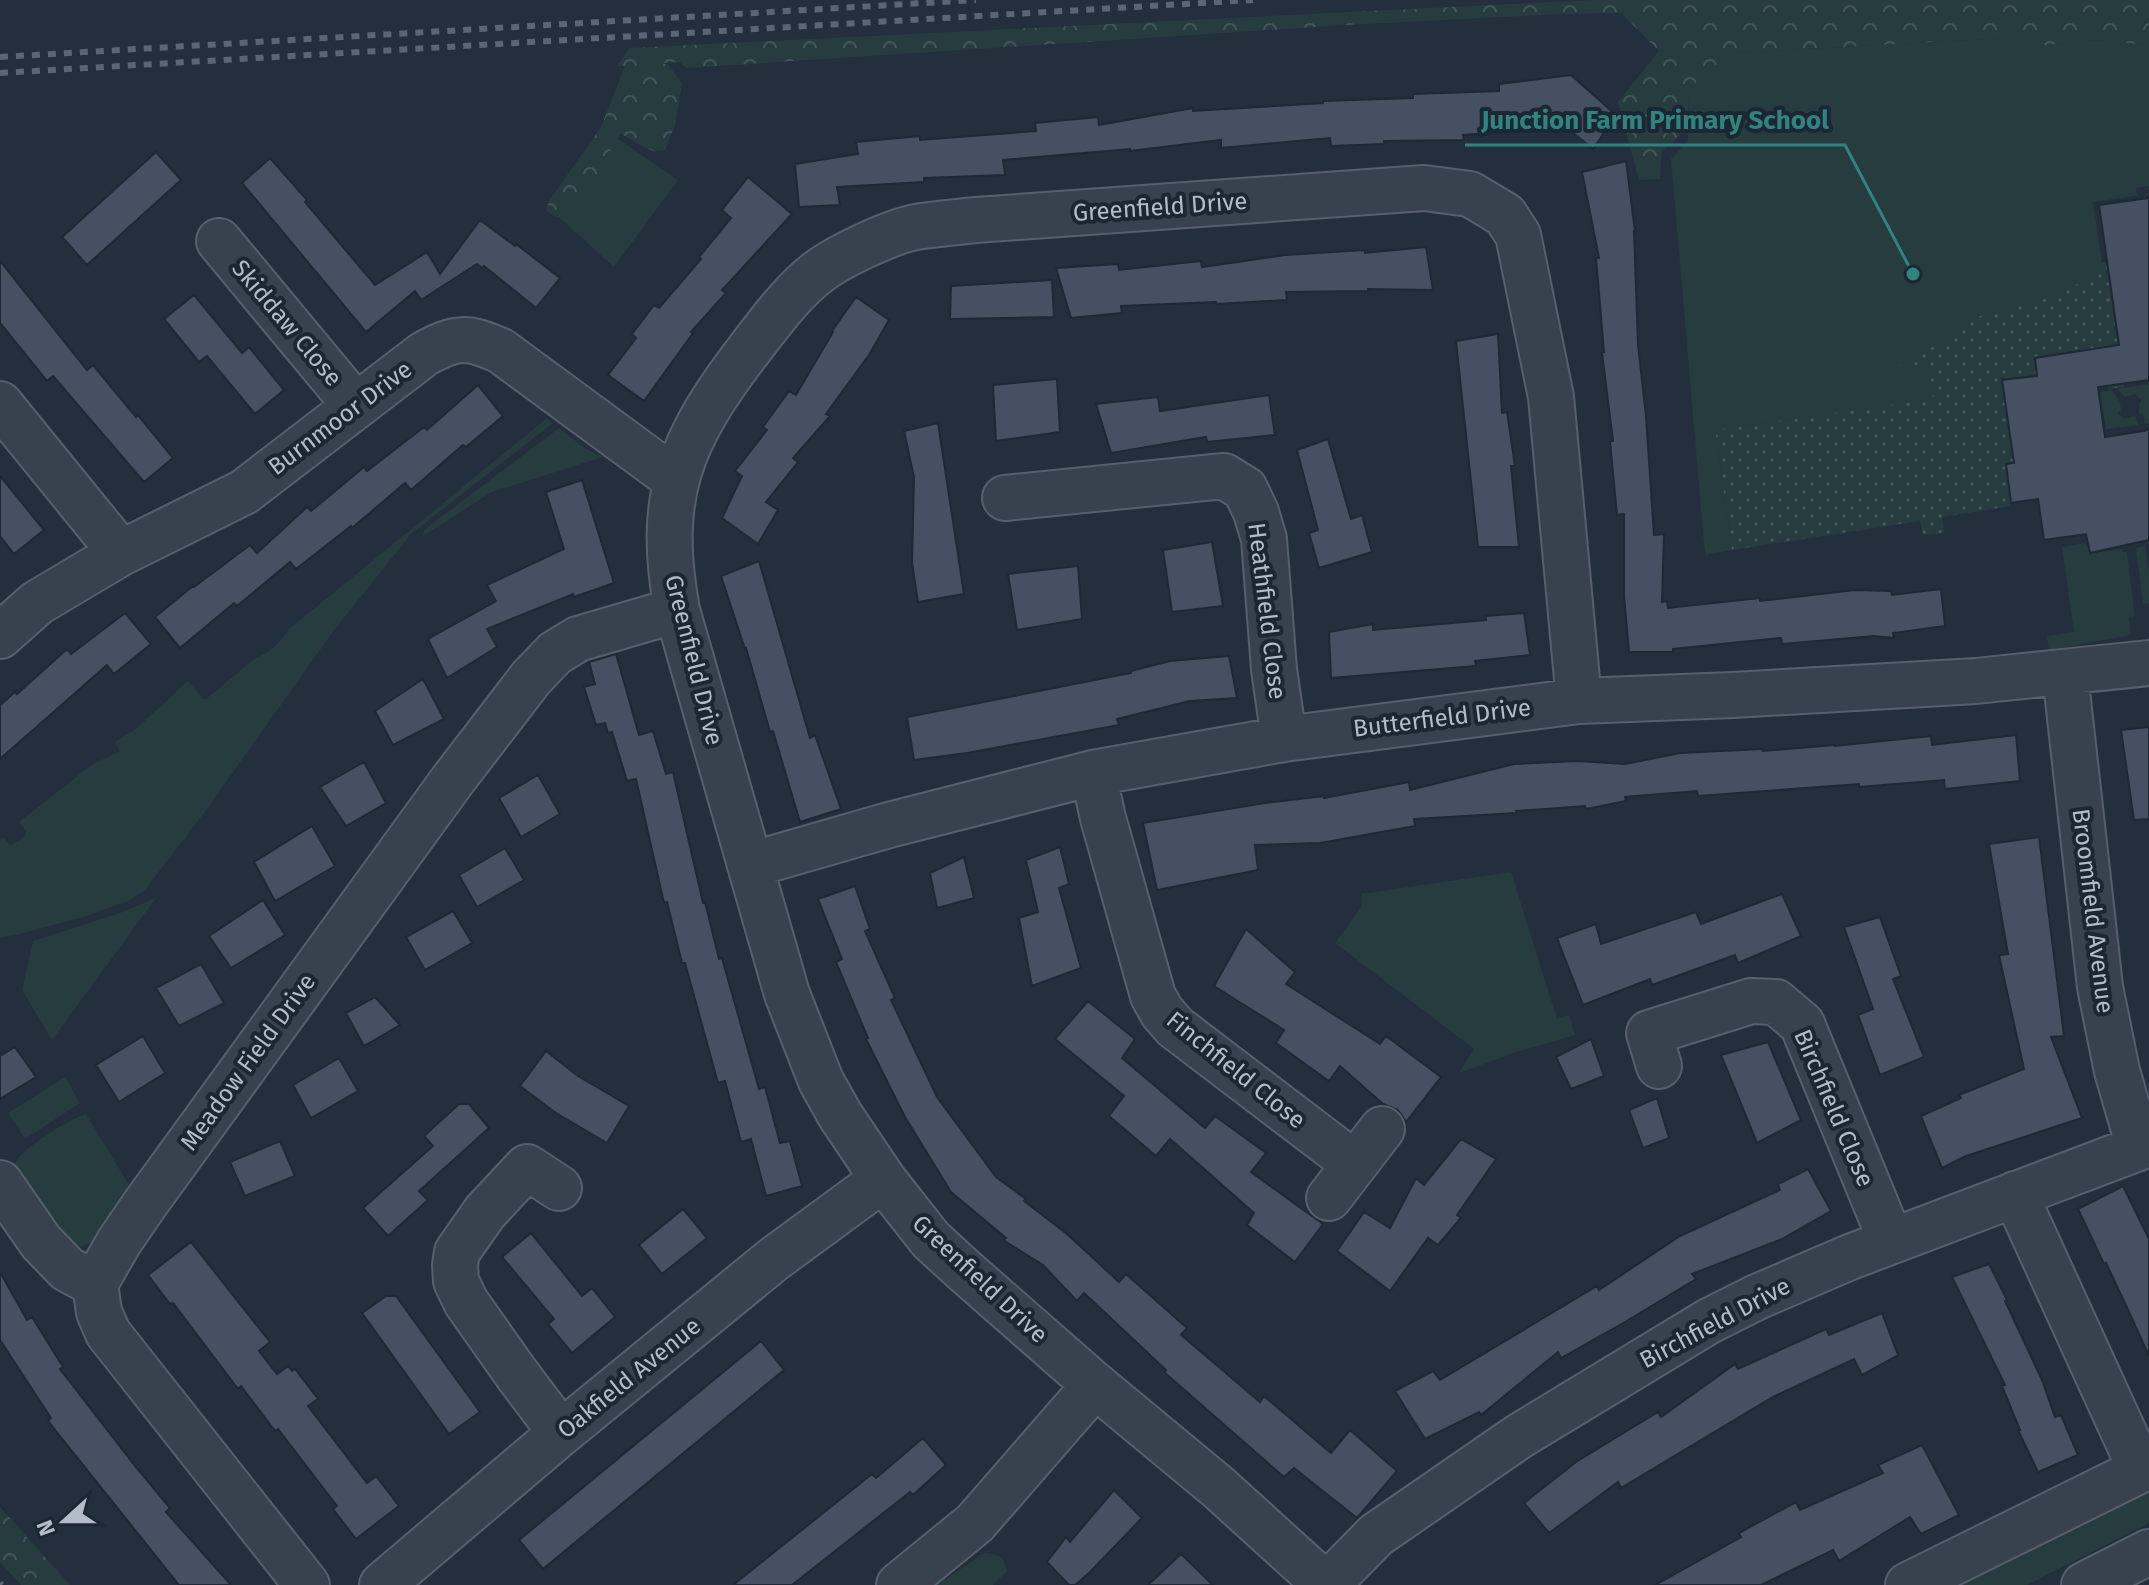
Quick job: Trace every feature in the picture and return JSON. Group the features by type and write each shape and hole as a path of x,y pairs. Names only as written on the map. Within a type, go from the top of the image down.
{"street":[{"name":"Greenfield Drive","path":"1326,1585 1218,1487 1095,1385 931,1240 883,1179 840,1115 821,1081 787,994 677,610 668,545 675,479 702,416 775,316 817,273 847,255 912,228 976,220 1424,188 1470,194 1505,215 1518,235 1551,397 1579,701"},
{"name":"Skiddaw Close","path":"219,241 356,406"},
{"name":"Burnmoor Drive","path":"0,636 37,603 121,553 244,492 424,354 447,342 466,339 501,351 675,479"},
{"path":"0,404 121,553"},
{"name":"Heathfield Close","path":"1003,499 1224,476 1245,489 1264,539 1274,669 1284,739"},
{"name":"Meadow Field Drive","path":"95,1284 154,1191 452,781 531,678 555,653 578,639 677,610"},
{"name":"Butterfield Drive","path":"750,865 889,825 1093,773 1284,739 1579,701 1976,681 2149,663"},
{"name":"Broomfield Avenue","path":"2065,673 2100,987 2117,1071 2144,1146"},
{"name":"Finchfield Close","path":"1093,773 1153,996 1162,1012 1342,1181 1382,1129"},
{"name":"Birchfield Close","path":"1659,1066 1649,1033 1751,1001 1776,1002 1802,1024 1891,1241"},
{"name":"Birchfield Drive","path":"1326,1585 1376,1535 1518,1437 1709,1321 1757,1297 1891,1241 2144,1146"},
{"path":"559,1188 527,1167 485,1212 457,1252 455,1265 456,1281 466,1302 561,1433"},
{"name":"Oakfield Avenue","path":"382,1585 561,1433 774,1259 883,1179"},
{"path":"0,1183 41,1242 67,1269 95,1284 99,1312 113,1341 307,1585"},
{"path":"1908,1585 2145,1468 2015,1194"},
{"path":"899,1585 975,1523 1095,1385"},
{"path":"2084,1585 2149,1552"}],"green space":[{"path":"1593,0 2149,0 2149,45 2095,40 2046,45 2005,38 1733,53 1705,72 1689,91 1688,127 1661,153 1660,179 1639,180 1618,102 1659,51 1621,13 1345,25 686,68 680,62 662,63 668,65 682,83 675,125 665,150 652,150 620,134 599,178 563,218 555,217 546,210 549,201 601,127 625,66 617,66 630,48"},
{"path":"2006,38 2046,45 2095,40 2149,45 2149,186 2136,188 2137,196 2093,202 2102,263 2082,282 2052,297 1973,318 1943,341 1899,367 1929,364 1934,399 1715,430 1732,550 1705,555 1671,159 1688,141 1689,91 1705,72 1733,53"},
{"path":"601,127 678,180 614,267 551,210"},
{"path":"2106,262 2124,387 2108,389 2104,364 2082,367 2079,350 2034,357 2036,375 2002,380 2007,417 2032,461 2005,465 2011,506 1942,517 1944,533 1923,535 1920,521 1732,550 1715,430 1933,399 1929,364 1896,368 1943,341 1973,318 2052,297 2082,282"},
{"path":"2149,384 2149,423 2145,424 2139,412 2142,401 2135,394 2125,397 2117,389"},
{"path":"2112,390 2120,402 2121,410 2118,413 2124,419 2135,416 2139,425 2106,429 2100,392"},
{"path":"547,418 553,423 411,534 335,629 204,813 144,891 126,902 83,917 0,937 0,840 4,838 10,845 23,839 26,832 19,822 93,764 120,751 115,742 136,729 188,681 206,699 254,659 269,651 288,630"},
{"path":"559,428 586,449 603,457 492,492 423,536 424,530"},
{"path":"2085,543 2090,553 2122,549 2127,552 2135,616 2129,617 2131,635 2049,650 2047,636 2074,632 2062,547"},
{"path":"2145,546 2149,603 2143,604 2136,548"},
{"path":"1511,872 1557,1019 1569,1015 1575,1035 1459,1073 1474,1049 1335,943 1362,906 1361,894"},
{"path":"156,898 52,1040 22,990 33,941"},
{"path":"65,1077 80,1103 25,1139 8,1113"},
{"path":"86,1114 131,1188 96,1240 82,1246 68,1245 13,1176 14,1168 19,1157 36,1142"},
{"path":"2149,1476 2149,1523 2027,1585 1923,1585"},
{"path":"0,1507 70,1585 21,1585 0,1562"},
{"path":"984,1553 1000,1557 1006,1566 1007,1571 993,1585 937,1585"}],"building":[{"path":"1571,75 1616,115 1593,149 1567,128 1463,135 1464,140 1384,141 1384,144 1331,146 1330,138 1221,148 1221,140 1130,151 1003,160 1005,175 924,178 924,182 837,187 840,205 799,207 795,164 858,154 856,142 1036,131 1035,123 1098,117 1099,125 1193,108 1193,111 1413,98 1413,94 1499,91 1499,84"},
{"path":"156,152 181,180 87,265 62,237"},
{"path":"270,158 375,285 427,252 440,274 480,220 560,278 536,308 484,266 482,268 477,264 421,300 415,291 366,332 242,183"},
{"path":"1626,161 1635,231 1638,345 1654,535 1664,534 1662,602 1667,601 1668,608 1855,590 1891,591 1892,595 1941,589 1945,626 1893,633 1894,638 1874,636 1782,644 1781,638 1673,649 1673,652 1629,652 1624,596 1624,514 1617,515 1610,441 1613,441 1602,353 1596,258 1599,258 1582,172"},
{"path":"748,177 792,214 722,290 726,293 691,332 644,401 608,375 636,338 632,334 654,305 659,308 731,218 722,210"},
{"path":"2149,198 2149,380 2098,387 2105,437 2149,430 2149,540 2090,553 2086,534 2044,540 2038,499 2011,503 2006,464 2014,463 2002,380 2037,376 2035,358 2119,345 2099,205"},
{"path":"1426,247 1433,290 1286,292 1287,300 1121,306 1122,313 1071,318 1056,268 1118,264 1119,270 1201,261 1202,267 1285,255 1365,250 1365,253"},
{"path":"0,261 87,370 93,365 173,458 144,482 53,376 47,381 0,323"},
{"path":"1052,280 1054,317 950,319 951,286"},
{"path":"194,295 242,353 249,347 284,390 255,414 207,356 199,362 164,319"},
{"path":"856,297 889,320 869,355 826,414 830,416 793,458 798,462 766,502 778,510 758,544 722,518 742,476 735,471 767,430 763,427 789,391 796,395 832,331"},
{"path":"1498,334 1502,413 1507,412 1515,466 1511,466 1519,547 1478,547 1456,341"},
{"path":"1057,379 1060,432 996,441 993,385"},
{"path":"478,385 503,416 466,447 463,445 411,490 405,483 352,528 296,569 290,562 180,648 155,617 250,545 257,553 307,507 311,511 364,467 367,471 424,427 427,430"},
{"path":"1269,395 1275,435 1207,442 1206,437 1111,453 1096,404 1158,397 1160,411"},
{"path":"938,423 964,594 918,602 912,563 914,477 904,431"},
{"path":"1328,439 1351,519 1362,515 1372,552 1319,568 1309,533 1318,530 1297,450"},
{"path":"0,476 44,530 14,554 0,536"},
{"path":"582,480 614,583 574,597 573,594 487,629 497,647 447,678 428,639 496,601 487,585 564,549 546,492"},
{"path":"1212,542 1223,606 1172,612 1163,550"},
{"path":"759,561 810,738 815,735 841,809 800,822 721,576"},
{"path":"1078,566 1082,619 1017,630 1008,574"},
{"path":"125,613 151,644 114,674 107,665 0,759 0,705 15,692 17,694 67,649 71,654"},
{"path":"1524,613 1530,655 1475,661 1476,666 1331,678 1329,632 1373,624 1373,630 1486,620 1486,616"},
{"path":"616,654 639,735 653,731 666,774 673,772 703,903 759,1089 765,1087 780,1143 790,1141 802,1186 766,1196 751,1139 741,1142 725,1081 718,1083 667,902 664,903 636,779 627,781 612,732 608,733 605,723 596,725 584,687 595,684 589,662"},
{"path":"1229,656 1237,698 1190,701 1117,719 1119,725 914,760 907,717 1131,673 1170,661"},
{"path":"423,679 444,719 393,745 375,711"},
{"path":"2149,727 2149,819 2134,820 2121,730"},
{"path":"2016,735 2020,781 1945,789 1944,780 1698,796 1697,791 1625,797 1626,801 1586,809 1585,806 1414,819 1415,826 1320,843 1255,845 1258,870 1157,890 1143,823 1265,803 1324,798 1409,782 1410,790 1514,764 1577,761 1625,764 1680,753 1763,751 1931,736 1932,745"},
{"path":"364,762 386,803 346,826 320,787"},
{"path":"538,775 560,814 521,837 499,798"},
{"path":"312,826 335,866 275,901 254,862"},
{"path":"2039,837 2064,1036 2051,1037 2082,1118 1966,1156 1942,1168 1921,1116 1961,1098 1959,1095 2024,1069 1999,955 2008,954 1989,844"},
{"path":"1060,847 1069,884 1059,888 1081,968 1032,986 1019,918 1038,912 1026,860"},
{"path":"505,848 524,880 477,907 459,875"},
{"path":"964,857 974,898 937,908 930,873"},
{"path":"855,886 870,929 865,931 895,998 891,1000 937,1097 996,1177 1067,1234 1119,1282 1126,1274 1187,1328 1181,1335 1260,1402 1264,1396 1331,1453 1350,1430 1397,1471 1357,1518 1294,1468 1284,1477 1164,1372 1166,1370 1084,1293 1077,1301 1043,1265 1003,1240 1006,1238 951,1192 905,1117 866,1039 836,962 842,959 818,899"},
{"path":"1782,894 1801,936 1738,963 1735,955 1652,985 1650,979 1583,1005 1557,938 1596,924 1601,944 1696,912 1701,924"},
{"path":"263,900 285,935 231,968 209,936"},
{"path":"453,911 472,943 425,970 406,937"},
{"path":"1880,917 1901,976 1893,979 1924,1057 1880,1075 1858,1015 1873,1009 1844,927"},
{"path":"1246,929 1295,972 1286,984 1380,1044 1386,1036 1441,1077 1406,1122 1398,1110 1383,1104 1340,1066 1329,1081 1276,1043 1284,1030 1214,986"},
{"path":"201,964 224,1003 179,1026 156,988"},
{"path":"375,997 400,1025 364,1046 346,1013"},
{"path":"1088,1001 1135,1039 1122,1058 1205,1128 1215,1116 1266,1153 1251,1172 1323,1224 1295,1262 1247,1225 1254,1213 1170,1139 1156,1156 1109,1116 1124,1096 1055,1039"},
{"path":"143,1036 165,1073 119,1102 96,1065"},
{"path":"1591,1039 1604,1076 1571,1089 1556,1057"},
{"path":"1768,1042 1801,1120 1757,1143 1721,1055"},
{"path":"15,1047 36,1077 0,1099 0,1056"},
{"path":"546,1051 578,1076 629,1106 607,1143 556,1113 520,1086"},
{"path":"339,1058 358,1091 311,1118 293,1085"},
{"path":"1657,1098 1669,1138 1643,1148 1629,1110"},
{"path":"459,1104 469,1104 489,1128 419,1191 428,1200 388,1236 363,1208 433,1146 424,1136"},
{"path":"1461,1139 1496,1159 1457,1215 1461,1218 1438,1245 1428,1238 1390,1291 1337,1251 1364,1212 1390,1228 1416,1178 1424,1185"},
{"path":"280,1141 295,1176 245,1196 230,1162"},
{"path":"1808,1169 1831,1211 1782,1239 1692,1274 1696,1279 1625,1322 1561,1358 1558,1352 1481,1415 1479,1412 1425,1439 1395,1391 1433,1371 1440,1380 1597,1286 1599,1290 1680,1236 1780,1190 1778,1184"},
{"path":"2123,1186 2149,1239 2149,1356 2078,1209"},
{"path":"683,1209 707,1238 662,1274 639,1245"},
{"path":"531,1233 582,1296 592,1288 615,1317 572,1353 548,1324 554,1319 502,1257"},
{"path":"191,1242 270,1342 259,1351 277,1374 288,1366 292,1371 295,1369 318,1399 308,1406 367,1483 376,1476 399,1506 356,1539 333,1509 337,1506 278,1429 275,1431 241,1386 238,1389 148,1275"},
{"path":"1989,1264 2042,1380 2055,1417 2061,1415 2078,1455 2038,1472 2018,1430 2002,1386 2005,1385 1952,1277"},
{"path":"0,1272 27,1320 32,1317 63,1367 60,1369 170,1508 166,1512 231,1585 179,1585 48,1421 51,1418 0,1340"},
{"path":"386,1296 396,1296 480,1412 449,1434 362,1313"},
{"path":"1882,1313 1898,1355 1862,1375 1854,1359 1773,1397 1621,1488 1618,1482 1549,1533 1524,1503 1576,1462 1658,1412 1661,1417 1735,1364 1738,1369 1826,1329 1829,1335"},
{"path":"761,1341 784,1370 543,1569 519,1540"},
{"path":"923,1438 946,1465 913,1495 910,1492 792,1585 733,1585 872,1474 876,1478"},
{"path":"1922,1445 1959,1515 1921,1534 1910,1517 1839,1561 1833,1550 1761,1585 1655,1585 1796,1502 1800,1510 1883,1473 1878,1465"},
{"path":"1114,1490 1142,1518 1090,1572 1075,1585 1069,1585 1047,1562 1066,1537 1070,1542"},
{"path":"1181,1554 1213,1585 1148,1585"}],"railway":[{"path":"0,57 976,0"},
{"path":"0,73 1253,0"}],"place":[{"name":"Junction Farm Primary School","path":"1913,274"}]}
